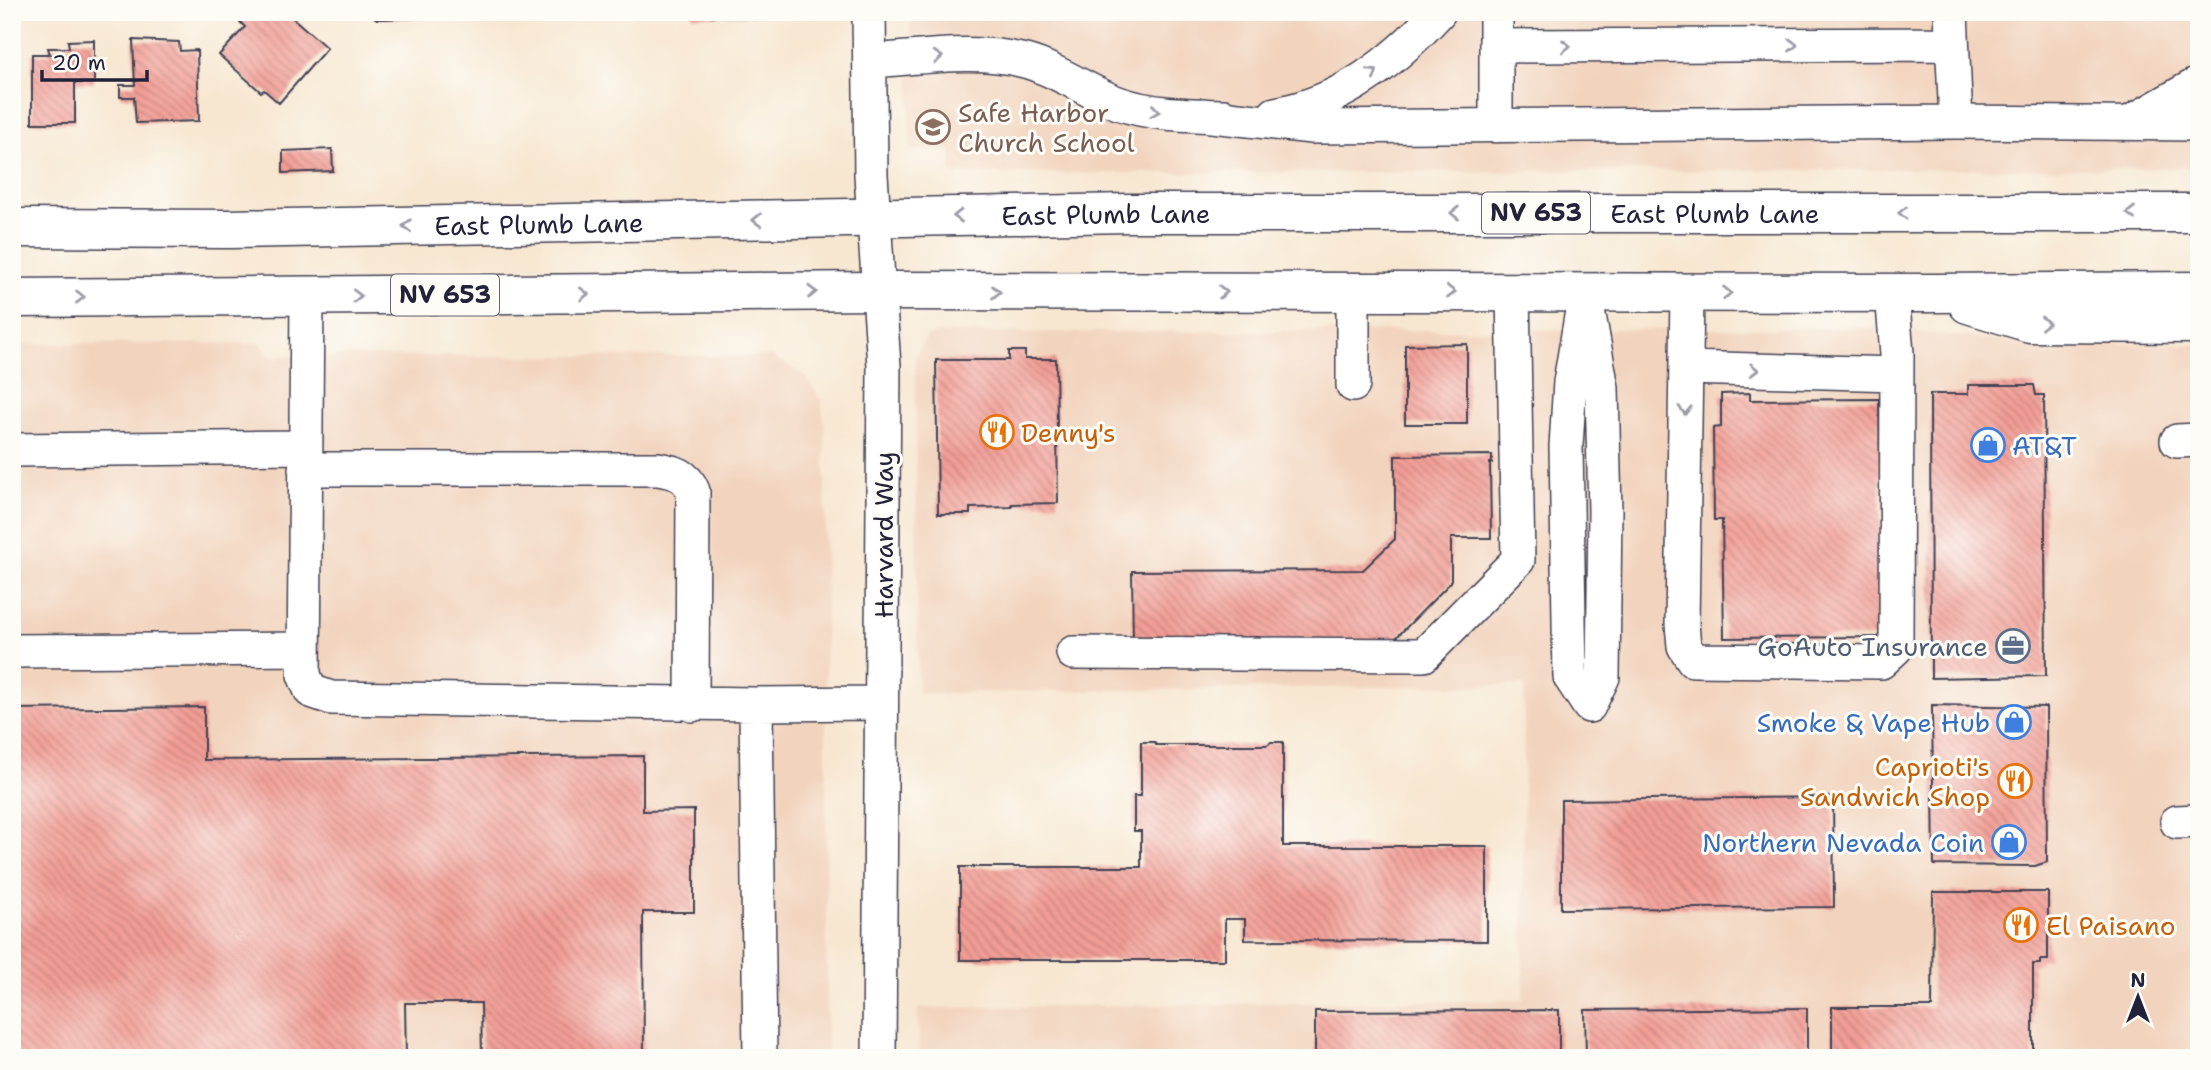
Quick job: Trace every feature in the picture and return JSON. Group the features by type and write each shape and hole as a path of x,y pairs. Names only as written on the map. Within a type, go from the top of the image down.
{"main road":[{"path":"12,213 229,229"},
{"name":"East Plumb Lane","path":"12,228 229,229 1129,213 2199,213"},
{"name":"NV 653","path":"12,298 879,292 2199,291"},
{"path":"1933,293 2030,323 2199,324"}],"street":[{"name":"Harvard Way","path":"869,12 871,176 884,366 879,1058"},
{"path":"1202,116 1274,114 1300,110 1326,100 1379,70 1405,48 1439,12"},
{"path":"1496,12 1496,126"},
{"path":"1497,46 1951,28 1956,122"},
{"path":"870,61 946,56 1015,59 1045,68 1118,103 1142,110 1312,127 1956,122 2199,124"},
{"path":"2127,124 2199,83"},
{"path":"1353,292 1353,385"},
{"path":"1073,653 1424,655 1518,560 1513,293"},
{"path":"1585,293 1602,388 1605,511 1603,677 1589,706 1570,677 1566,446 1570,382 1585,293"},
{"path":"1686,293 1682,624 1684,646 1693,660 1881,662 1896,648 1897,374 1892,293"},
{"path":"307,297 304,675 312,691 331,698 692,705 881,703"},
{"path":"1686,368 1897,374"},
{"path":"12,450 676,472 684,477 693,491 692,705"},
{"path":"12,651 304,649"},
{"path":"756,704 760,1058"}],"shaded area":[{"path":"910,12 2199,12 2199,168 951,174 951,150 910,150"},
{"path":"1873,328 2018,342 2199,344 2199,1058 919,1058 918,1008 1523,1000 1524,685 918,693 915,357 927,336 939,333"},
{"path":"261,343 269,356 771,356 804,375 821,400 825,429 827,1058 12,1058 12,344"}],"building":[{"path":"248,12 286,12 327,48 279,103 264,90 261,92 219,55 245,27 240,22"},
{"path":"367,12 420,12 420,18 377,19"},
{"path":"692,12 766,12 766,16 692,16"},
{"path":"94,40 94,83 75,83 75,123 32,123 32,54 50,54 48,48 69,48 68,41"},
{"path":"133,40 179,42 180,51 197,50 199,121 136,123 134,97 120,97 120,85 135,85"},
{"path":"332,149 333,171 283,173 283,151"},
{"path":"1467,344 1467,424 1405,424 1405,345"},
{"name":"Denny's","path":"1009,351 1025,351 1025,359 1056,359 1058,503 1012,504 1012,507 970,508 970,514 938,514 936,360 1009,360"},
{"path":"1968,385 2034,385 2036,395 2044,395 2046,676 1931,678 1930,394 1968,394"},
{"path":"1750,393 1750,400 1879,399 1882,637 1724,638 1722,520 1714,520 1713,428 1721,427 1721,394"},
{"path":"1492,455 1491,538 1451,538 1451,582 1393,641 1133,642 1132,571 1363,570 1395,539 1395,456"},
{"path":"1932,705 2046,707 2047,862 2035,866 1934,865"},
{"path":"204,707 204,760 643,756 643,811 694,810 694,912 643,912 644,1058 482,1058 481,1003 405,1003 406,1058 12,1058 12,709"},
{"path":"1141,742 1154,742 1156,745 1267,745 1271,742 1283,742 1283,846 1487,846 1487,941 1245,940 1245,919 1225,919 1225,960 960,960 960,867 1141,867 1141,831 1134,831 1134,796 1141,796"},
{"path":"1833,797 1834,907 1561,909 1561,800"},
{"path":"1933,892 2048,892 2048,960 2033,964 2033,1058 1832,1058 1832,1007 1932,1007"},
{"path":"1807,1008 1807,1058 1586,1058 1585,1010"},
{"path":"1559,1010 1559,1058 1315,1058 1315,1011"}],"place":[{"name":"Safe Harbor Church School","path":"933,127"},
{"name":"Denny's","path":"997,432"},
{"name":"AT&T","path":"1988,445"},
{"name":"GoAuto Insurance","path":"2013,646"},
{"name":"Smoke & Vape Hub","path":"2014,722"},
{"name":"Caprioti's Sandwich Shop","path":"2015,781"},
{"name":"Northern Nevada Coin","path":"2009,842"},
{"name":"El Paisano","path":"2021,925"}]}
